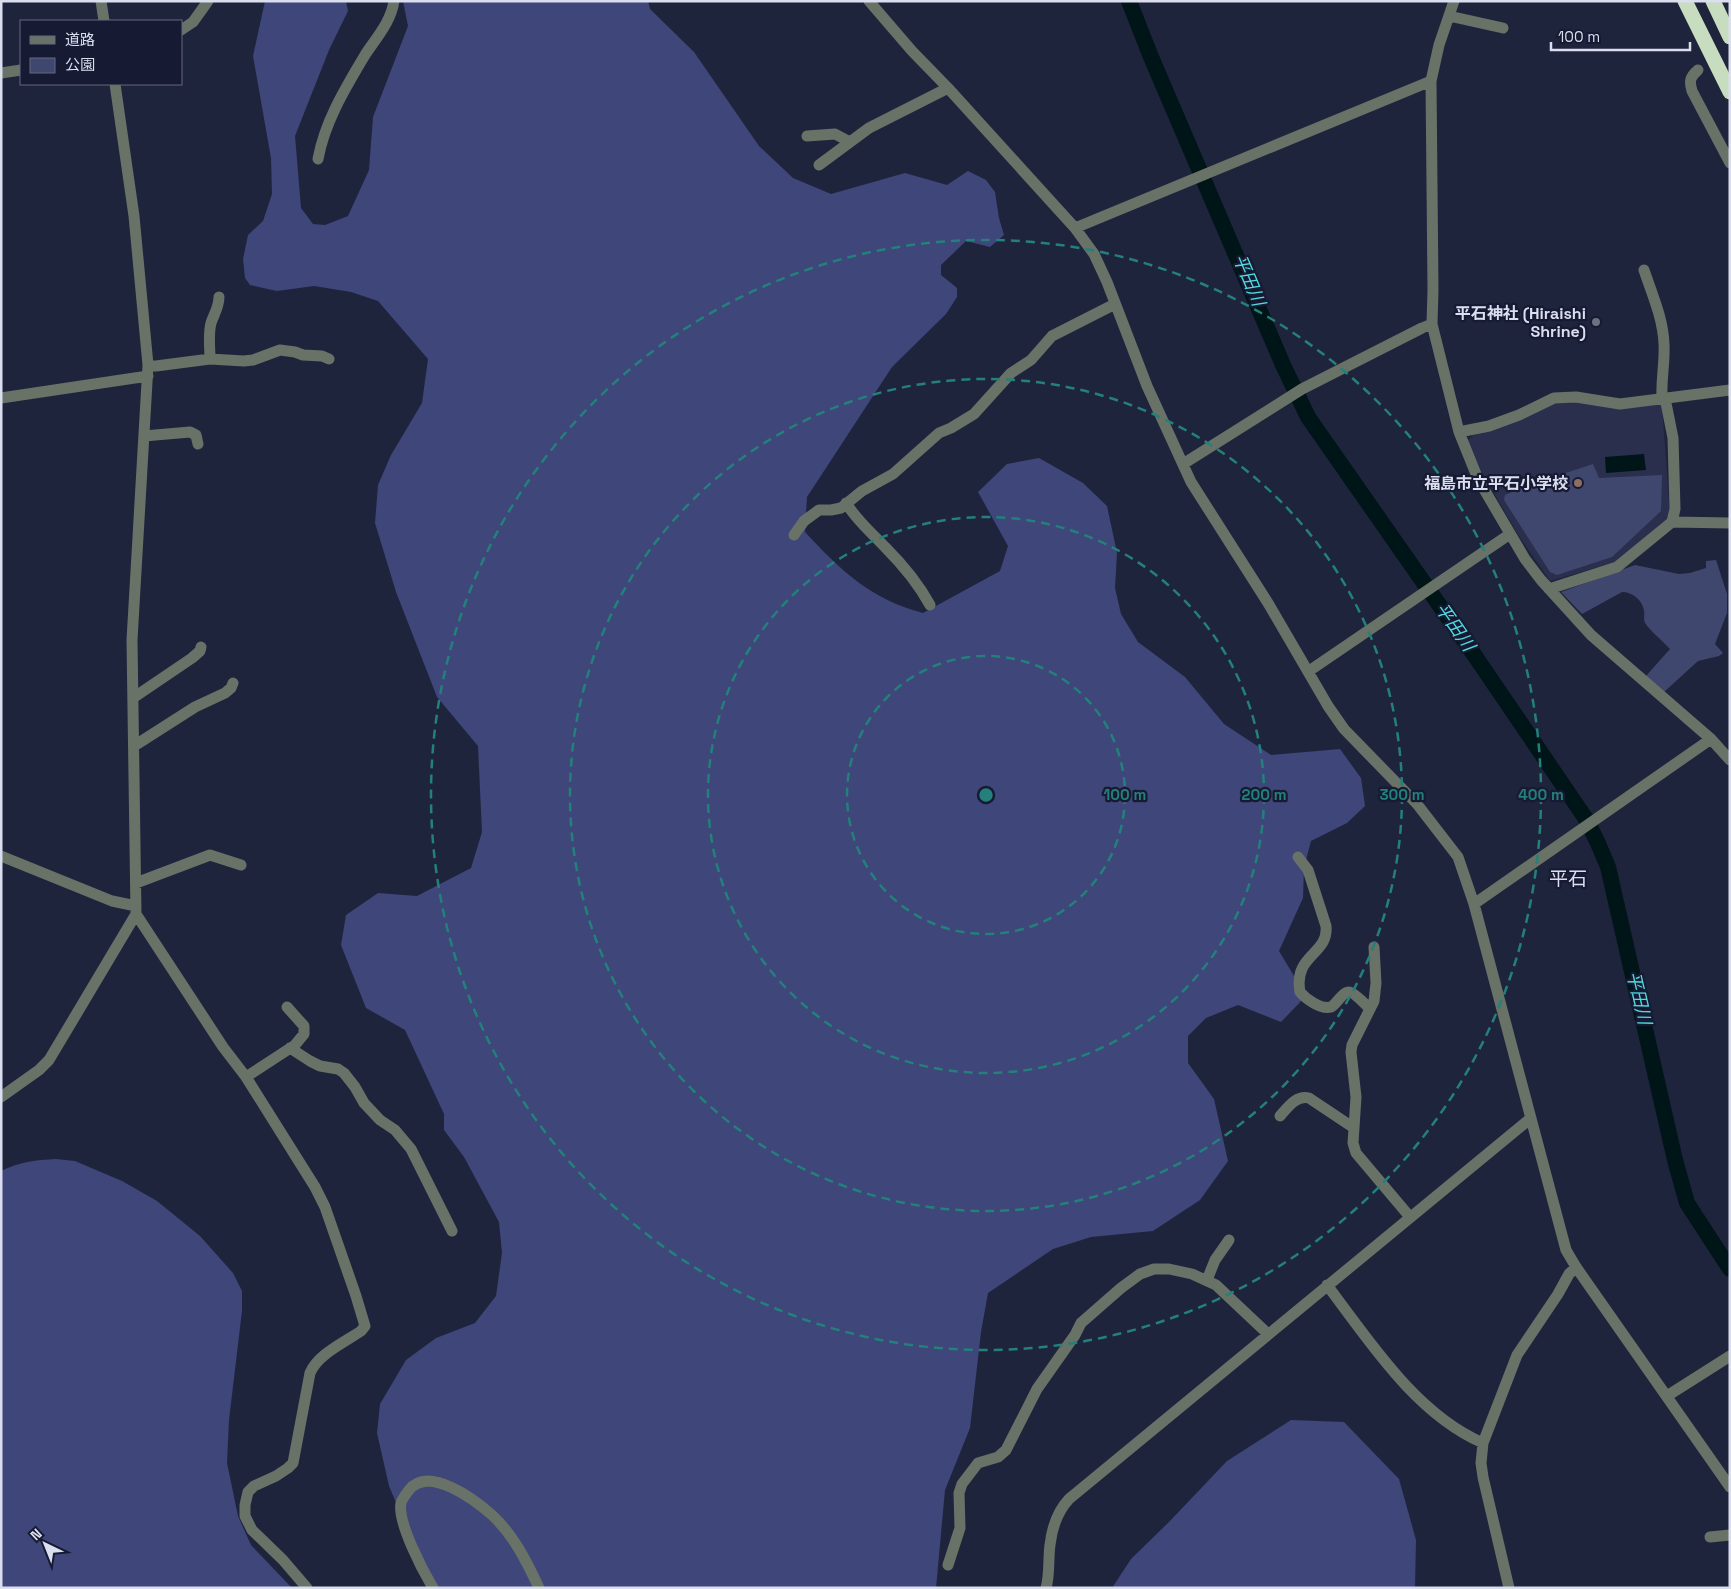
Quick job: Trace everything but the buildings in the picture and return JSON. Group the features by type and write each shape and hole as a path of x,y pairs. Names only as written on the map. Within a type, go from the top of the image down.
{"highway":[{"path":"1685,1 1730,92"},
{"path":"1713,1 1730,37"}],"street":[{"path":"101,1 104,20"},
{"path":"182,29 193,22 208,1"},
{"path":"318,159 328,124 348,84 388,21 394,1"},
{"path":"869,1 912,51 1075,228 1094,254 1147,386 1191,482 1268,603 1328,706 1344,729 1417,804 1458,857 1474,904 1566,1250 1690,1432 1730,1487"},
{"path":"1454,1 1439,45 1431,81 1432,324 1459,432 1478,479 1525,559 1549,589 1591,635 1711,739 1730,760"},
{"path":"1449,16 1503,28"},
{"path":"1,73 20,70"},
{"path":"1698,70 1691,76 1692,91 1730,163"},
{"path":"1075,228 1431,81"},
{"path":"1,1097 39,1070 49,1060 136,910 132,640 148,370 134,216 115,85"},
{"path":"819,164 869,128 948,88"},
{"path":"807,136 835,134 850,142"},
{"path":"1549,589 1617,567 1672,522 1675,509 1673,438 1663,398 1661,379 1664,344 1656,302 1644,270"},
{"path":"210,359 211,324 219,304 219,297"},
{"path":"794,534 804,521 818,510 841,508 862,492 893,474 939,433 974,414 1011,373 1031,360 1052,336 1115,304"},
{"path":"1183,464 1301,389 1432,324"},
{"path":"1,398 148,370 156,366 210,359 253,360 280,350 303,355 322,356 329,359"},
{"path":"1459,432 1519,415 1554,398 1576,397 1620,404 1730,390"},
{"path":"144,436 190,432 196,435 198,444"},
{"path":"846,503 856,519 917,582 930,605"},
{"path":"1672,522 1730,523"},
{"path":"1309,671 1510,534"},
{"path":"133,698 192,658 200,651 201,647"},
{"path":"134,746 195,708 225,693 231,688 233,683"},
{"path":"1474,904 1711,739"},
{"path":"1,856 136,910 223,1047 246,1077 315,1187 325,1207 365,1326 361,1331 329,1352 313,1366 310,1373 293,1463 276,1476 254,1486 248,1492 246,1499 246,1516 252,1530 283,1560 307,1588"},
{"path":"136,883 210,856 241,865"},
{"path":"1298,857 1308,870 1327,934 1323,943 1304,962 1299,976 1300,992 1309,1001 1329,1007 1345,992 1349,992 1370,1009"},
{"path":"1374,947 1376,983 1374,1000 1352,1045 1351,1052 1356,1097 1353,1143 1356,1153 1410,1217"},
{"path":"246,1077 290,1048 303,1036 305,1029 287,1007"},
{"path":"290,1048 320,1066 338,1068 355,1087 364,1103 380,1120 395,1130 411,1149 452,1231"},
{"path":"1280,1116 1298,1098 1304,1097 1309,1098 1354,1128"},
{"path":"1046,1588 1050,1545 1060,1509 1069,1499 1531,1118"},
{"path":"1207,1280 1215,1260 1229,1240"},
{"path":"1509,1588 1482,1477 1483,1443 1517,1355 1552,1304 1569,1274 1576,1267"},
{"path":"948,1565 960,1528 959,1493 962,1484 978,1463 998,1457 1006,1450 1036,1389 1075,1335 1081,1323 1121,1288 1146,1271 1169,1269 1192,1274 1216,1285 1268,1334"},
{"path":"1327,1285 1396,1376 1450,1426 1483,1443"},
{"path":"1667,1396 1730,1356"},
{"path":"433,1588 412,1546 402,1520 401,1504 411,1487 418,1483 430,1482 450,1486 492,1516 513,1541 528,1564 540,1588"},
{"path":"1710,1537 1730,1535"}],"shaded area":[{"path":"265,1 346,1 348,11 329,50 295,136 301,208 313,224 325,225 348,216 369,170 373,117 408,26 403,1 648,1 650,9 694,52 759,146 793,178 831,194 905,173 947,185 968,171 986,180 995,192 1004,235 990,247 966,241 941,265 941,275 957,288 957,297 946,314 892,367 807,497 805,532 844,571 872,592 923,613 1000,571 1008,546 978,492 1007,464 1039,458 1083,483 1107,506 1117,553 1115,588 1121,614 1138,642 1185,677 1224,724 1271,755 1340,749 1361,778 1365,806 1347,823 1311,841 1304,868 1303,898 1279,951 1306,996 1281,1022 1238,1005 1206,1018 1188,1036 1188,1063 1214,1099 1228,1161 1200,1200 1153,1231 1091,1237 1053,1249 988,1293 981,1332 970,1428 945,1490 936,1588 432,1588 389,1486 377,1433 380,1404 406,1360 436,1338 475,1323 496,1296 502,1253 499,1222 464,1157 444,1130 444,1114 405,1030 366,1008 341,945 346,915 378,893 417,896 471,868 482,832 478,746 437,697 396,592 375,523 378,485 391,455 422,403 428,359 378,301 351,292 314,286 277,291 250,285 245,278 243,259 248,235 263,221 272,194 271,158 253,56"},
{"name":"福島市立平石小学校","path":"1565,401 1659,403 1662,406 1670,515 1667,520 1619,561 1550,581 1519,536 1470,452 1467,442 1473,435 1522,418 1555,403"},
{"path":"1644,454 1646,470 1606,473 1605,457"},
{"path":"56,1159 75,1161 122,1181 157,1201 200,1236 233,1273 242,1291 242,1311 229,1420 227,1463 238,1516 251,1545 292,1588 1,1588 1,1171 14,1165"},
{"path":"1291,1420 1344,1422 1399,1479 1416,1540 1415,1588 1112,1588 1131,1559 1227,1461"}],"green space":[{"path":"1593,464 1599,478 1662,475 1661,511 1612,557 1557,575 1550,572 1504,500 1505,495 1526,486"},
{"path":"1716,560 1727,594 1727,613 1715,644 1723,653 1719,656 1698,661 1664,692 1646,676 1670,649 1645,623 1642,603 1636,597 1630,593 1622,592 1582,614 1561,592 1635,565 1679,574 1706,568 1706,561"}],"waterway":[{"name":"平田川","path":"1129,1 1151,57 1283,365 1308,417 1475,656 1586,819 1597,841 1608,867 1675,1160 1687,1203 1730,1269"}],"place":[{"name":"平石神社 (Hiraishi Shrine)","path":"1596,322"},
{"name":"福島市立平石小学校","path":"1578,483"}],"district":[{"name":"平石","path":"1568,878"}]}
